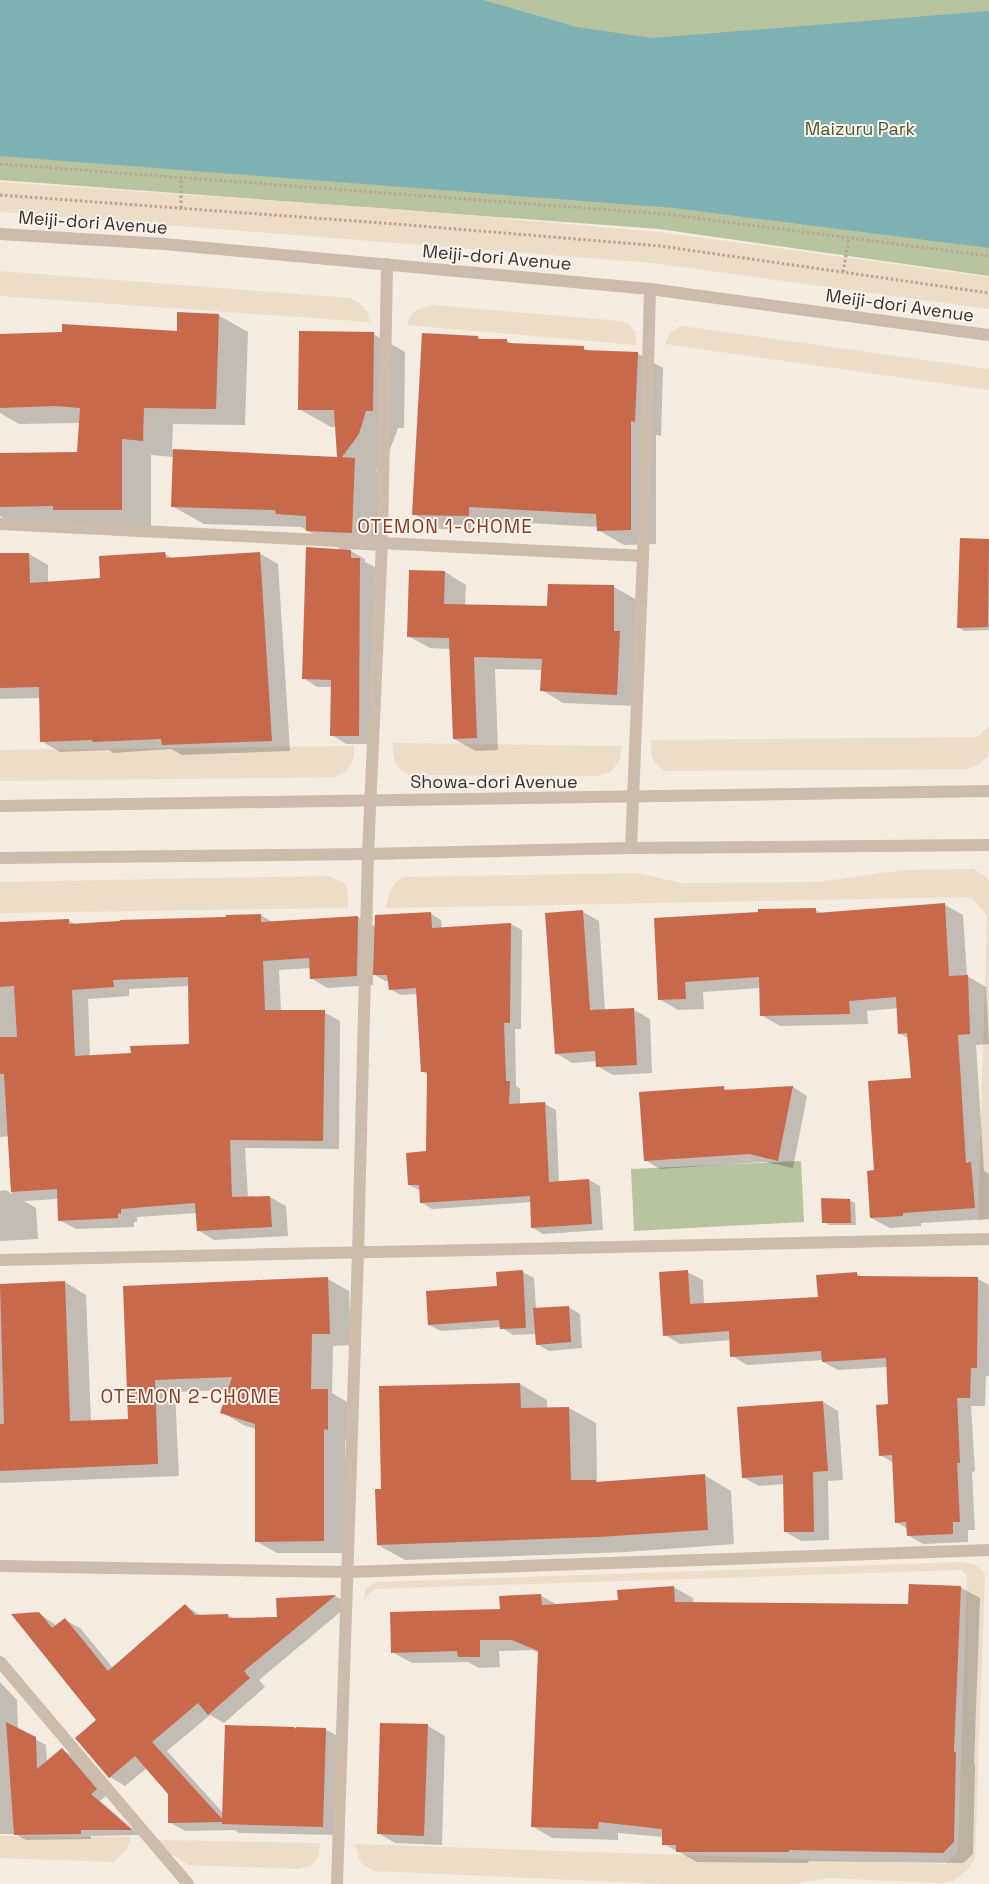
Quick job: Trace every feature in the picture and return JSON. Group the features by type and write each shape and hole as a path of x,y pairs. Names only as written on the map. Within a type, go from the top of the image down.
{"street":[{"name":"Meiji-dori Avenue","path":"0,234 164,244 650,289 989,334"},
{"path":"337,1884 358,1253 368,854 382,542 387,264"},
{"path":"631,848 643,556 650,289"},
{"path":"0,524 643,556"},
{"name":"Showa-dori Avenue","path":"0,806 634,798 989,791"},
{"path":"0,858 368,854 631,848 989,845"},
{"path":"0,1260 989,1239"},
{"path":"0,1566 347,1572 989,1550"},
{"path":"0,1662 188,1884"}],"path":[{"path":"0,164 665,214 989,256"},
{"path":"181,208 182,177"},
{"path":"0,195 396,224 660,246 989,293"},
{"path":"843,272 849,239"}],"green space":[{"name":"Maizuru Park","path":"0,0 989,0 989,276 659,229 0,180"},
{"path":"801,1161 804,1222 634,1231 631,1169"}],"shaded area":[{"path":"0,182 394,209 659,232 989,277 989,309 652,263 0,212"},
{"path":"0,271 350,298 359,303 367,312 370,322 0,296"},
{"path":"432,305 622,321 629,325 636,333 636,345 407,325 411,315 416,310"},
{"path":"681,326 989,369 989,390 665,344 670,333"},
{"path":"989,725 989,755 978,765 967,769 664,771 655,763 651,754 651,740 978,737"},
{"path":"392,743 622,746 620,759 611,772 596,776 410,775 400,769 395,762"},
{"path":"354,746 352,763 345,772 335,777 0,781 0,750"},
{"path":"974,869 989,881 989,1219 978,1221 987,915 971,897 385,908 391,889 397,881 404,877 637,873 681,883 818,882 905,870"},
{"path":"329,876 344,883 348,891 348,908 0,913 0,882"},
{"path":"962,1562 973,1564 981,1569 985,1576 975,1857 969,1868 953,1881 941,1883 827,1878 791,1884 664,1884 374,1871 364,1865 359,1859 355,1844 945,1864 958,1852 967,1576 961,1570 375,1589 364,1599 366,1588 376,1582"},
{"path":"0,1836 131,1837 127,1849 114,1862 0,1858"},
{"path":"158,1840 320,1843 318,1857 312,1865 299,1869 189,1865 169,1853"}],"water":[{"name":"Maizuru Park","path":"0,0 483,0 577,27 652,38 989,11 989,248 674,208 0,156"}],"building":[{"path":"177,312 219,314 216,409 144,408 143,441 122,439 122,510 53,510 53,506 0,507 0,453 77,452 80,408 55,406 0,408 0,334 62,332 62,324 177,331"},
{"path":"299,331 374,332 373,411 366,411 359,434 342,457 355,458 352,533 306,531 306,516 276,514 275,510 171,507 173,449 337,457 334,410 298,410"},
{"path":"422,333 478,336 478,339 507,339 507,343 584,346 584,350 638,352 635,422 631,421 631,530 597,531 596,514 469,507 469,516 412,515"},
{"path":"960,538 989,539 988,627 957,628"},
{"path":"306,547 351,550 351,558 360,558 359,736 330,736 331,680 302,679"},
{"path":"165,552 166,558 260,552 272,741 162,745 161,739 40,742 39,687 0,688 0,553 29,553 30,583 100,578 99,556"},
{"path":"409,570 445,571 444,604 547,606 548,584 614,585 614,631 620,631 617,695 540,691 542,659 474,657 477,738 453,739 449,638 407,637"},
{"path":"945,903 949,976 968,975 970,1034 958,1035 966,1163 971,1162 975,1208 903,1213 903,1216 870,1218 867,1171 874,1170 868,1081 911,1078 907,1033 898,1034 896,997 849,1001 850,1014 760,1016 759,977 685,982 686,999 658,1000 654,918 758,912 758,909 816,908 816,913"},
{"path":"583,910 590,1010 634,1008 637,1065 596,1067 595,1051 555,1054 545,913"},
{"path":"431,912 432,928 511,923 510,1023 504,1023 506,1081 510,1081 509,1104 545,1102 549,1182 589,1179 592,1224 531,1228 530,1196 420,1203 419,1185 408,1185 406,1153 426,1151 427,1072 421,1072 416,988 389,990 387,975 373,975 375,915"},
{"path":"261,914 261,922 358,916 357,976 310,979 309,958 263,961 265,1010 325,1010 323,1141 230,1140 232,1197 270,1196 272,1227 197,1231 195,1203 121,1209 121,1214 118,1213 118,1218 58,1221 57,1189 11,1192 4,1074 0,1074 0,1037 17,1037 14,986 0,987 0,922 69,919 69,924 120,920 226,917 226,915","holes":["188,977 189,1044 130,1046 131,1053 75,1056 72,990 114,987 113,980"]},
{"path":"724,1086 724,1090 793,1086 778,1161 749,1154 644,1161 639,1092"},
{"path":"821,1198 850,1199 851,1223 822,1223"},
{"path":"523,1270 526,1328 500,1329 499,1320 428,1325 426,1291 497,1286 496,1272"},
{"path":"688,1270 690,1304 818,1297 816,1275 857,1272 857,1276 978,1277 977,1368 971,1368 970,1398 957,1398 960,1463 957,1463 960,1522 953,1522 953,1534 907,1536 906,1522 895,1523 892,1455 879,1456 876,1405 888,1404 886,1358 822,1362 821,1351 730,1357 729,1331 663,1336 659,1272"},
{"path":"328,1277 330,1334 312,1334 311,1389 328,1389 328,1430 324,1429 324,1541 255,1542 255,1424 220,1413 232,1377 155,1380 158,1464 0,1471 0,1424 4,1424 0,1284 65,1281 70,1421 128,1419 123,1286"},
{"path":"569,1306 571,1342 536,1345 533,1308"},
{"path":"520,1383 521,1408 569,1407 571,1480 596,1480 596,1482 705,1474 708,1530 598,1537 377,1545 375,1489 381,1489 379,1386"},
{"path":"823,1401 828,1471 813,1472 814,1532 784,1532 783,1475 742,1478 737,1407"},
{"path":"909,1584 961,1586 954,1752 956,1752 954,1842 943,1853 789,1850 789,1852 676,1852 676,1845 662,1845 662,1829 599,1822 598,1829 531,1827 538,1651 512,1640 480,1640 480,1657 458,1657 457,1651 391,1653 390,1612 500,1609 499,1596 541,1594 542,1605 618,1600 617,1590 674,1586 675,1602 908,1604"},
{"path":"336,1595 244,1671 250,1678 208,1715 198,1703 152,1742 222,1819 225,1725 294,1727 296,1729 296,1727 326,1728 323,1827 222,1824 222,1822 168,1823 168,1794 135,1756 109,1778 75,1738 96,1720 11,1614 39,1612 52,1628 65,1618 108,1671 185,1604 195,1615 228,1614 228,1618 277,1617 276,1598"},
{"path":"6,1722 36,1737 37,1769 62,1748 97,1789 91,1794 132,1830 81,1830 81,1834 14,1835"},
{"path":"380,1723 428,1724 424,1836 377,1834"}],"district":[{"name":"OTEMON 1-CHOME","path":"445,526"},
{"name":"OTEMON 2-CHOME","path":"190,1396"}]}
